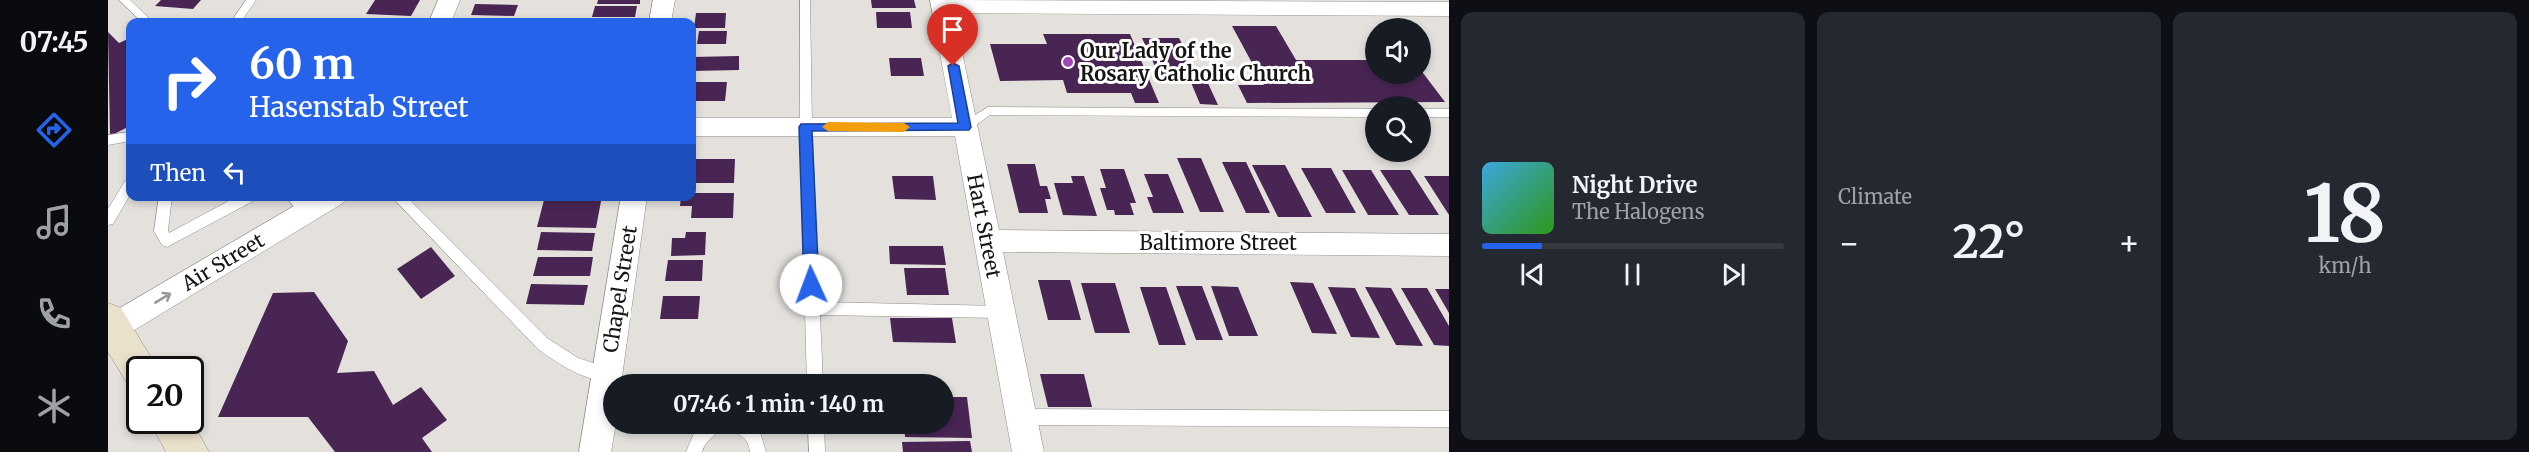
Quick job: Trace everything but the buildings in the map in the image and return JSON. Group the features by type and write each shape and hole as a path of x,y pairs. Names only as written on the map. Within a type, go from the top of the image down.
{"main road":[{"path":"111,323 131,356"},
{"path":"178,434 189,452"}],"street":[{"path":"442,18 449,0"},
{"path":"661,18 664,0"},
{"path":"941,3 1449,9"},
{"name":"Hart Street","path":"941,3 1028,452"},
{"path":"696,127 965,127"},
{"name":"Air Street","path":"111,323 299,205 315,201"},
{"name":"Chapel Street","path":"607,374 633,201"},
{"name":"Baltimore Street","path":"987,241 1449,244"},
{"name":"Chapel Street","path":"595,452 603,400"}],"lane":[{"path":"124,0 144,18"},
{"path":"239,18 251,0"},
{"path":"805,0 806,127 815,374"},
{"path":"965,127 988,111 1365,113"},
{"path":"1431,113 1449,113"},
{"path":"108,140 126,138"},
{"path":"108,220 126,191"},
{"path":"165,201 161,231 167,241 241,201"},
{"path":"402,201 542,343 563,360 587,370 607,374"},
{"path":"812,308 1001,312"},
{"path":"1021,417 1449,419"},
{"path":"694,452 701,434"},
{"path":"752,434 758,446 758,452"},
{"path":"817,434 818,452"}],"slow traffic":[{"path":"828,127 904,127"}],"place":[{"name":"Our Lady of the Rosary Catholic Church","path":"1068,62"}],"route":[{"path":"811,285 806,127 965,127 953,66"}]}
